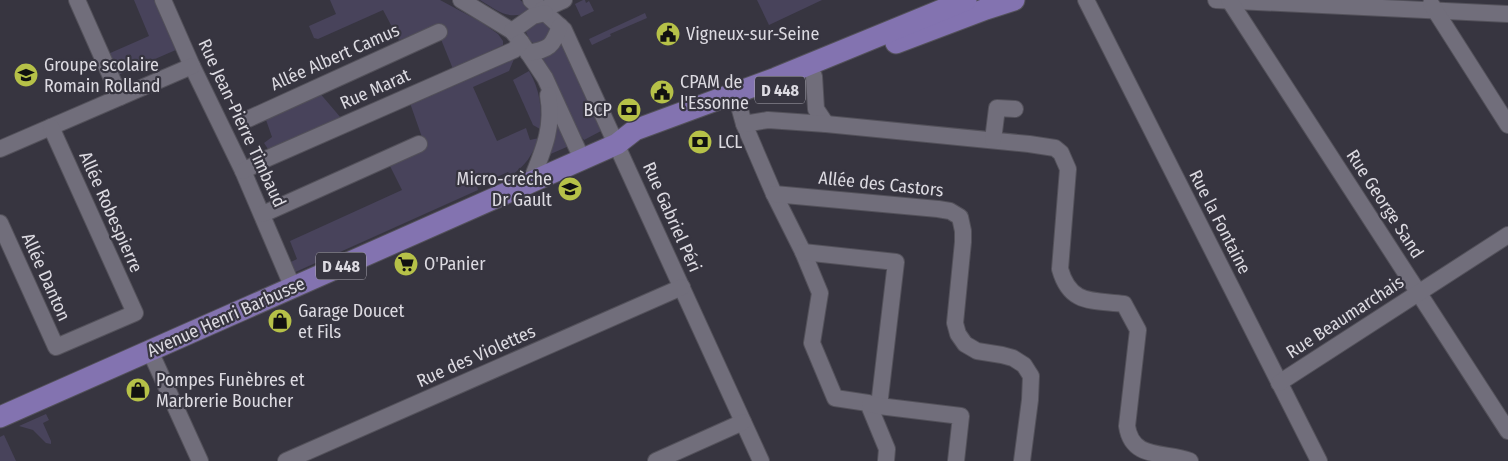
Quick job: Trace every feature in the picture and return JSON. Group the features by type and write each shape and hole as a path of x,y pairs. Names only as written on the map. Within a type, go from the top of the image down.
{"main road":[{"name":"Avenue Henri Barbusse","path":"617,144 640,142 741,115 814,76 896,42 1014,0"},
{"name":"Avenue Henri Barbusse","path":"0,417 617,144 636,130 776,78 958,2"}],"street":[{"path":"77,0 120,97"},
{"name":"Rue Jean-Pierre Timbaud","path":"163,0 192,66 244,170 293,288"},
{"path":"461,0 520,42 544,50 554,42 560,26"},
{"path":"520,42 539,7 564,0"},
{"path":"940,27 983,0"},
{"name":"Rue la Fontaine","path":"1086,0 1319,461"},
{"path":"1216,0 1431,5 1508,14"},
{"name":"Rue George Sand","path":"1229,0 1508,431"},
{"path":"1431,5 1508,125"},
{"name":"Rue Gabriel Péri","path":"539,7 564,30 761,461"},
{"name":"Allée Albert Camus","path":"248,118 439,32"},
{"path":"520,42 545,78 582,159"},
{"name":"Rue Marat","path":"244,170 514,50 520,42"},
{"path":"0,149 192,66"},
{"path":"814,76 816,109 826,124"},
{"path":"532,181 546,144 550,125 550,106 545,78"},
{"path":"993,140 997,108 1014,109"},
{"path":"741,115 768,120 993,140 1056,148 1062,154 1068,169 1060,269 1063,279 1075,295 1086,299 1124,304 1138,330 1127,426 1128,434 1137,448 1145,452 1190,461"},
{"path":"741,115 774,194 803,252 820,293 812,343 835,398 961,416 956,461"},
{"name":"Allée Robespierre","path":"51,127 135,313 56,347"},
{"path":"263,214 418,144"},
{"name":"Allée des Castors","path":"774,194 938,209 950,211 960,217 963,242 955,323 958,334 965,344 977,350 1013,358 1024,365 1031,376 1030,400 1022,461"},
{"name":"Allée Danton","path":"0,223 56,347"},
{"name":"Rue Beaumarchais","path":"1279,383 1508,236"},
{"path":"803,252 896,262 874,405 887,449 886,461"},
{"name":"Rue des Violettes","path":"286,461 682,287"},
{"path":"150,351 200,461"},
{"path":"656,461 743,422"}],"shaded area":[{"path":"134,0 155,0 178,49 116,76 108,54 149,36"},
{"path":"330,0 440,0 481,22 498,34 503,41 503,45 453,69 436,27 399,40 383,10 318,39 314,38 309,26 336,14"},
{"path":"480,0 520,0 532,9 529,13 521,15 508,15"},
{"path":"583,0 586,3 589,1 594,11 581,17 575,4"},
{"path":"757,0 822,0 769,25"},
{"path":"645,13 647,18 610,34 611,36 592,45 589,39"},
{"path":"538,20 551,23 553,33 538,46 530,41 526,32 530,25"},
{"path":"562,44 601,131 584,140 541,55"},
{"path":"514,59 509,71 473,87 497,141 526,128 530,140 539,138 531,155 520,168 510,176 508,172 477,186 478,190 291,274 287,264 297,259 290,241 402,190 387,160 424,143 410,103 507,60"},
{"path":"529,71 536,85 539,99 541,113 540,129 533,125 513,80"},
{"path":"318,91 341,118 275,146 275,150 268,149 264,143 272,137 265,117"},
{"path":"556,116 569,146 546,156"},
{"path":"46,414 49,420 43,423 51,444 46,443 33,430 19,426"},
{"path":"4,435 16,461 0,461 0,437"}],"place":[{"name":"Vigneux-sur-Seine","path":"668,34"},
{"name":"Groupe scolaire Romain Rolland","path":"26,75"},
{"name":"CPAM de l'Essonne","path":"662,92"},
{"name":"BCP","path":"629,110"},
{"name":"LCL","path":"700,142"},
{"name":"Micro-crèche Dr Gault","path":"570,189"},
{"name":"O'Panier","path":"406,264"},
{"name":"Garage Doucet et Fils","path":"280,321"},
{"name":"Pompes Funèbres et Marbrerie Boucher","path":"138,390"}]}
